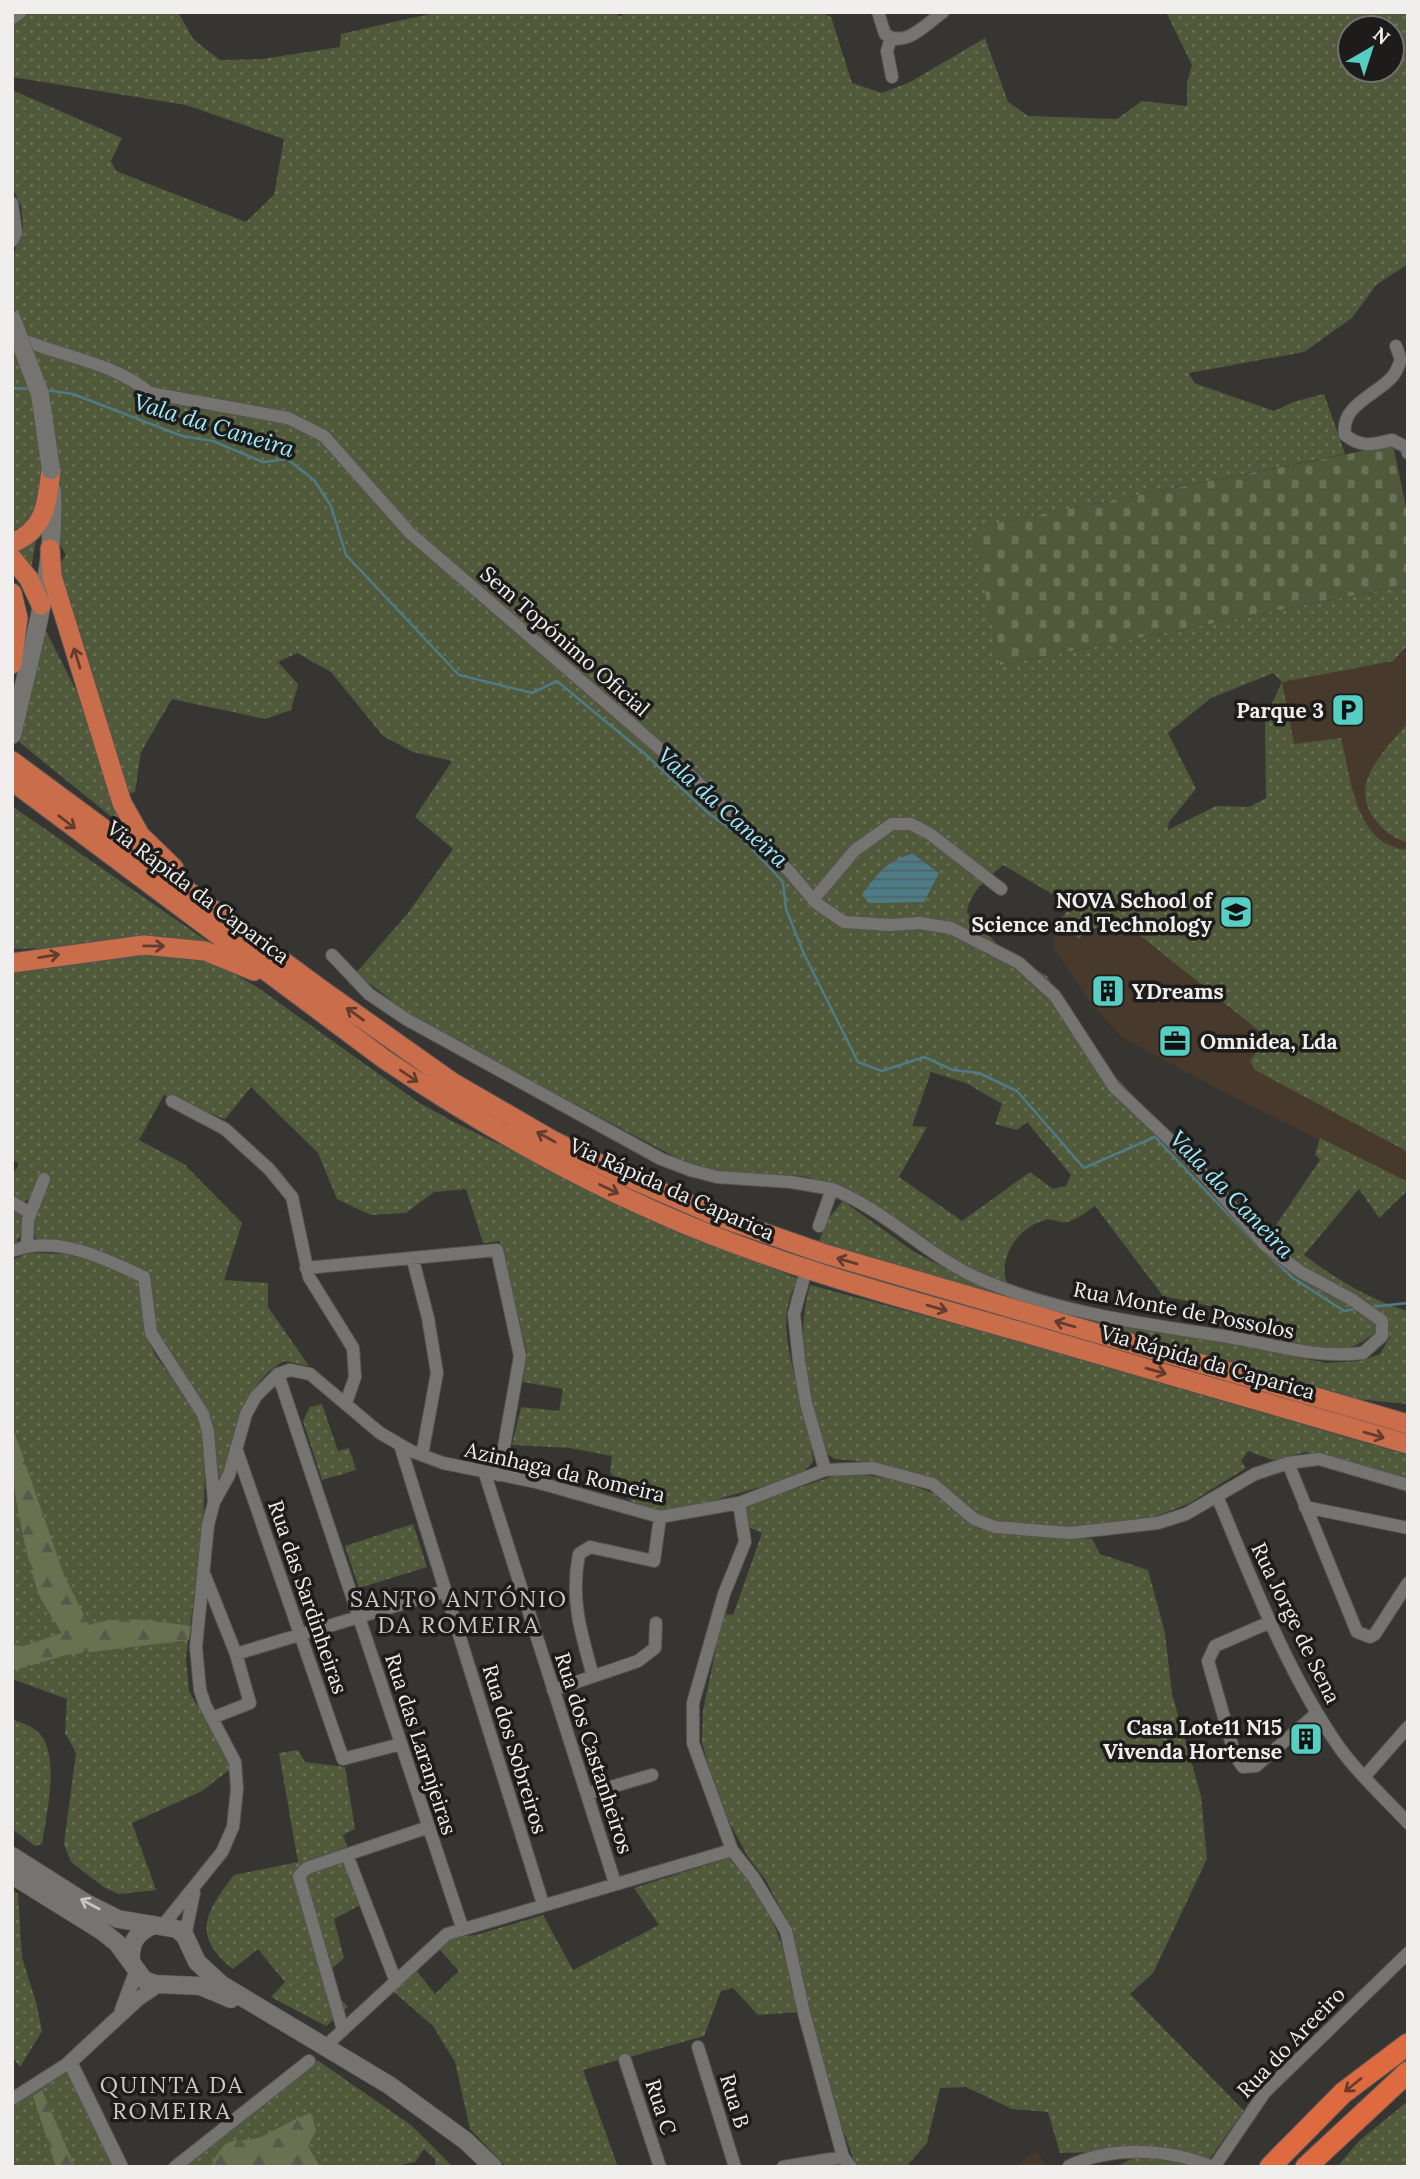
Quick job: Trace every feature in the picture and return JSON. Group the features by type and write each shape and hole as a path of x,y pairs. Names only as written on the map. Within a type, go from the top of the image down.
{"highway":[{"path":"12,543 31,533 42,518 51,470"},
{"path":"50,549 52,576 122,803 140,835 220,914"},
{"path":"12,558 37,597"},
{"path":"12,593 18,618 12,664"},
{"name":"Via Rápida da Caparica","path":"12,761 452,1082 552,1140 669,1196 822,1253 1408,1424"},
{"name":"Via Rápida da Caparica","path":"12,781 274,978 441,1098 542,1156 709,1234 809,1271 1408,1444"},
{"path":"12,962 86,950 144,945 179,946 205,951 274,978"},
{"path":"1366,1411 1408,1412"},
{"path":"1270,2167 1343,2093 1408,2044"},
{"path":"1306,2167 1408,2072"}],"main road":[{"path":"12,320 40,394 51,470 52,521 50,549 12,684"},
{"path":"13,733 36,607 51,470"},
{"path":"12,1856 86,1903 118,1919 159,1925 188,1945 222,1985 389,2085 466,2141 493,2167"},
{"path":"12,1875 102,1931 144,1980 200,1986 253,2011 415,2110 484,2167"},
{"path":"133,1966 130,1951 137,1936 159,1925"},
{"path":"164,1984 183,1975 188,1945"}],"street":[{"path":"12,17 19,12"},
{"path":"878,12 882,29 891,38 906,38 943,12"},
{"path":"891,38 887,51 892,77"},
{"path":"12,202 16,233 12,241"},
{"name":"Sem Topónimo Oficial","path":"12,336 43,349 107,367 136,382 150,393 288,418 324,436 410,533 689,774 790,872 813,900 844,922 890,925 919,923 951,928 1019,963 1055,996 1114,1087 1189,1158 1265,1245 1301,1272 1375,1315 1383,1324 1382,1336"},
{"path":"1396,346 1401,360 1393,376 1349,413 1343,425 1345,435 1357,444 1369,446 1392,440 1406,447 1408,453"},
{"path":"813,900 855,850 892,824 911,824 930,834 1000,888"},
{"name":"Rua Monte de Possolos","path":"332,955 369,994 406,1019 661,1159 717,1177 791,1182 832,1189 850,1196 928,1250 982,1280 1113,1320 1217,1335 1317,1355 1363,1353 1382,1336"},
{"path":"172,1101 225,1129 269,1169 292,1197 306,1268 353,1348 355,1377 346,1403"},
{"path":"27,1246 30,1213 44,1179"},
{"path":"819,1226 832,1189"},
{"path":"12,1202 30,1213"},
{"path":"12,1251 27,1246 83,1251 144,1277 151,1333 203,1414 208,1432 214,1502 196,1666 200,1690 230,1749 237,1789 230,1835 222,1852 159,1925"},
{"path":"306,1268 497,1250 520,1356 499,1475"},
{"path":"413,1260 428,1318 437,1373 422,1455"},
{"path":"803,1281 794,1314 798,1350 806,1403 825,1470"},
{"name":"Azinhaga da Romeira","path":"278,1374 290,1370 310,1374 380,1433 422,1455 485,1474 499,1475 660,1517 739,1503 825,1470 873,1468 933,1484 974,1519 995,1527 1070,1533 1158,1523 1186,1514 1255,1474 1288,1463 1319,1459 1408,1485"},
{"path":"214,1502 229,1475 246,1414 256,1396 278,1374"},
{"name":"Rua das Laranjeiras","path":"278,1374 462,1927"},
{"name":"Rua dos Sobreiros","path":"400,1445 544,1904"},
{"name":"Rua das Sardinheiras","path":"236,1448 343,1759 401,1744"},
{"path":"1288,1463 1359,1634 1370,1637 1378,1632 1408,1583"},
{"name":"Rua dos Castanheiros","path":"485,1474 615,1883"},
{"name":"Rua Jorge de Sena","path":"1217,1496 1270,1622 1317,1713 1341,1750 1408,1823"},
{"path":"739,1503 745,1542 724,1594 693,1703 693,1743 732,1850 756,1880 786,1931 804,2013 847,2162 783,2167"},
{"path":"1306,1507 1408,1528"},
{"path":"593,1676 573,1584 579,1554 590,1547 651,1563 657,1555 660,1517"},
{"path":"204,1574 236,1654 250,1703 212,1718"},
{"path":"236,1654 445,1591"},
{"path":"1270,1622 1215,1646 1208,1661 1235,1756 1243,1767 1256,1766 1317,1713"},
{"path":"553,1690 638,1661 656,1644 656,1623"},
{"path":"1365,1776 1408,1727"},
{"path":"587,1794 652,1775"},
{"path":"344,2030 299,1881 301,1873 307,1868 429,1827"},
{"path":"332,2040 447,1934 462,1927 732,1850"},
{"path":"347,1855 396,1982"},
{"path":"188,1945 190,1904 205,1874"},
{"name":"Rua do Areeiro","path":"1213,2167 1265,2092 1408,1953"},
{"path":"118,2017 133,1966"},
{"path":"12,2099 70,2062 118,2017 164,1984"},
{"name":"Rua B","path":"698,2048 735,2167"},
{"name":"Rua C","path":"625,2060 660,2167"},
{"path":"175,2167 309,2061"},
{"path":"70,2062 121,2167"},
{"path":"1069,2166 1091,2156 1159,2152 1213,2167"}],"shaded area":[{"name":"NOVA School of Science and Technology","path":"1408,645 1408,1182 1249,1105 1121,1037 1085,995 1053,947 1059,919 1078,896 1266,798 1265,718 1282,682 1393,661"},
{"path":"1036,2151 1047,2167 1014,2167"}],"green space":[{"path":"26,12 178,12 193,39 220,60 262,59 340,47 341,34 438,12 619,12 617,17 629,12 820,12 831,17 852,83 882,93 910,82 985,38 1008,102 1028,116 1117,119 1142,101 1187,106 1187,83 1192,65 1166,12 1408,12 1408,264 1376,285 1352,318 1304,352 1189,373 1194,383 1274,411 1296,401 1324,394 1345,454 973,528 1000,665 1408,585 1408,645 1393,661 1282,682 1294,744 1341,738 1358,808 1366,823 1390,846 1408,850 1408,1152 1255,1070 1250,1061 1267,1037 1112,913 1089,934 1085,932 1079,939 1060,922 1071,905 1003,865 975,892 967,913 1004,951 1047,976 1074,1025 1110,1071 1268,1237 1320,1160 1315,1154 1320,1138 1408,1182 1408,1190 1379,1218 1359,1189 1304,1255 1354,1288 1408,1311 1408,1404 1357,1399 819,1242 827,1220 843,1201 913,1251 963,1278 1036,1302 1158,1333 1236,1344 1326,1363 1360,1361 1380,1354 1390,1337 1376,1332 1351,1347 1321,1352 1217,1325 1220,1308 1163,1296 1095,1206 1070,1221 1045,1220 1019,1236 1012,1244 1005,1263 1007,1283 971,1269 846,1187 803,1176 734,1173 690,1165 415,1019 356,973 408,913 453,849 415,817 452,761 413,752 383,736 331,672 297,653 278,662 298,684 291,710 265,719 172,699 141,752 135,792 124,794 59,565 66,555 57,540 30,521 12,531 12,260 23,226 21,205 12,187 12,90 122,138 111,161 116,171 246,222 274,195 284,139 186,105 12,77 12,23","holes":["1273,673 1282,682 1265,718 1266,798 1249,807 1216,806 1168,830 1169,822 1196,789 1168,733 1211,698","931,1072 966,1083 1002,1104 995,1124 1017,1130 1027,1122 1071,1175 1066,1186 1053,1189 1030,1172 962,1221 899,1177 927,1127 912,1126"]},
{"path":"1393,445 1408,516 1408,585 1000,665 972,528"},
{"path":"36,539 31,570 12,550"},
{"path":"45,629 86,710 129,831 19,742 29,686"},
{"path":"1408,723 1408,842 1394,837 1379,825 1368,807 1365,794 1367,781 1379,757"},
{"path":"12,806 211,944 12,949"},
{"path":"141,953 186,956 223,967 257,987 418,1102 452,1121 666,1227 797,1278 787,1310 786,1327 813,1462 799,1476 687,1508 658,1511 634,1506 610,1472 612,1456 570,1448 512,1445 521,1407 559,1411 563,1389 523,1382 527,1353 500,1241 483,1243 466,1189 434,1192 406,1213 371,1215 337,1199 318,1153 251,1087 225,1119 164,1095 139,1140 184,1164 242,1223 224,1280 268,1283 268,1307 309,1366 284,1361 258,1383 243,1412 222,1477 215,1475 216,1446 209,1414 157,1337 152,1291 139,1267 37,1240 32,1231 40,1176 29,1200 22,1201 12,1195 12,1176 19,1164 12,1159 12,969"},
{"path":"12,1207 23,1216 23,1228 12,1246"},
{"path":"28,1253 73,1254 136,1279 142,1293 145,1331 155,1355 199,1415 206,1439 203,1530 186,1657 189,1691 233,1767 202,1791 132,1823 156,1890 119,1894 105,1888 71,1862 64,1844 76,1753 65,1733 67,1699 12,1679 12,1260"},
{"path":"810,1285 978,1330 1408,1455 1408,1482 1338,1459 1305,1452 1273,1460 1248,1451 1241,1461 1246,1468 1188,1504 1141,1522 1065,1528 994,1522 973,1512 921,1475 879,1463 835,1459 824,1452 813,1410 803,1348 805,1306"},
{"path":"322,1404 338,1451 349,1448 356,1470 322,1480 303,1421 310,1407"},
{"path":"14,1431 64,1575 89,1625 127,1619 191,1626 189,1640 66,1655 12,1671 12,1645 24,1646 62,1633 42,1601 25,1542 12,1464"},
{"path":"845,1472 898,1480 938,1495 979,1529 1092,1539 1100,1554 1148,1570 1165,1633 1172,1694 1201,1796 1207,1859 1153,1973 1130,1994 1244,2111 1208,2161 1155,2150 1060,2153 1048,2112 1012,2109 966,2087 940,2088 927,2143 906,2167 859,2167 855,2164 825,2077 789,1924 719,1803 702,1742 703,1711 723,1614 733,1615 762,1533 748,1527 746,1506"},
{"path":"413,1524 427,1567 359,1588 345,1546"},
{"path":"12,1719 37,1731 45,1741 49,1754 50,1785 42,1844 35,1846 12,1829"},
{"path":"298,1750 305,1762 345,1767 355,1829 343,1835 366,1902 334,1919 344,1958 330,1970 330,1987 348,2007 326,2026 271,1997 285,1982 258,1949 233,1969 211,1945 207,1934 210,1912 234,1875 298,1862 279,1753"},
{"path":"729,1858 758,1895 776,1930 799,2012 758,2015 733,1988 721,1991 704,2036 583,2070 618,2167 506,2167 470,2129 455,2062 433,2026 393,1991 416,1970 435,1994 459,1971 439,1949 454,1937 476,1935 543,1915 573,1970 659,1925 634,1888"},
{"path":"12,1890 18,1894 22,1958 42,2031 20,2067 12,2057"},
{"path":"317,2060 411,2125 453,2167 435,2167 435,2159 424,2149 415,2162 391,2167 184,2167"},
{"path":"68,2069 117,2167 12,2167 12,2106"},
{"path":"42,2090 75,2167 56,2167 33,2096"},
{"path":"1408,2101 1408,2167 1337,2167 1359,2141"},
{"path":"311,2113 316,2131 308,2146 320,2167 211,2167 217,2154 229,2142 265,2135"},
{"path":"1136,2156 1207,2167 1117,2167"}],"water":[{"path":"913,854 939,873 924,902 869,903 862,895 878,874 896,860"}],"waterway":[{"name":"Vala da Caneira","path":"12,388 32,389"},
{"name":"Vala da Caneira","path":"45,390 73,394 182,436 213,441 263,462 287,459 314,480 331,506 346,555 459,675 532,693 557,681 645,754 707,812 741,837 783,882 786,909 804,954 858,1062 882,1071 924,1057 953,1070 979,1073 1017,1091 1084,1168 1155,1137 1259,1247"},
{"name":"Vala da Caneira","path":"1264,1251 1293,1278 1344,1311 1356,1309"},
{"name":"Vala da Caneira","path":"1369,1307 1408,1303"}],"place":[{"name":"Parque 3","path":"1348,710"},
{"name":"NOVA School of Science and Technology","path":"1236,912"},
{"name":"YDreams","path":"1108,991"},
{"name":"Omnidea, Lda","path":"1175,1041"},
{"name":"Casa Lote11 N15 Vivenda Hortense","path":"1306,1739"}],"district":[{"name":"SANTO ANTÓNIO DA ROMEIRA","path":"459,1611"},
{"name":"QUINTA DA ROMEIRA","path":"172,2097"}]}
